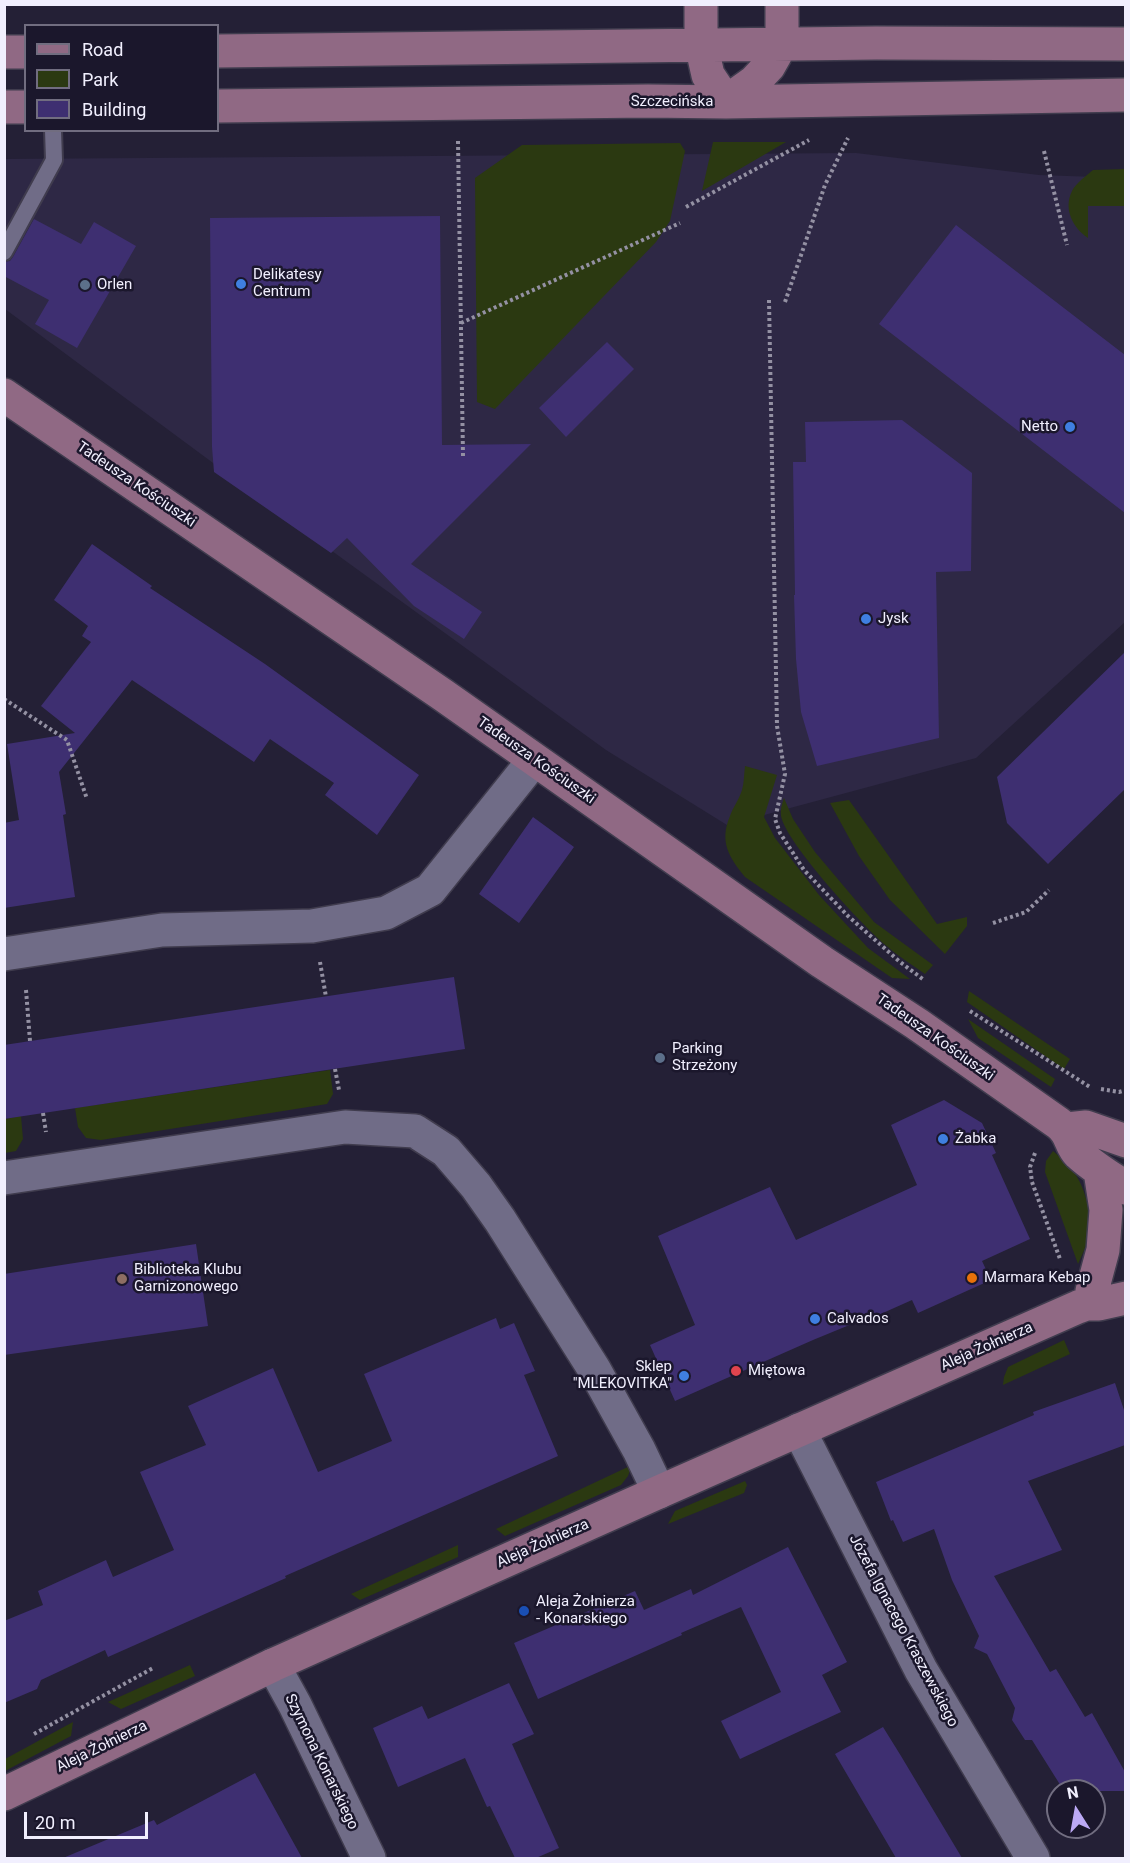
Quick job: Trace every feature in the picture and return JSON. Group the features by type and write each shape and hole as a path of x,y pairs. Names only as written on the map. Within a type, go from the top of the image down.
{"street":[{"path":"701,4 700,44 708,75 726,102 754,82 769,66 782,44 782,4"},
{"path":"219,51 700,44 1125,44"},
{"path":"4,52 24,52"},
{"name":"Szczecińska","path":"219,106 726,102 1125,94"},
{"path":"4,107 24,107"},
{"name":"Tadeusza Kościuszki","path":"4,395 433,688 812,955 917,1024 1067,1129 1077,1152 1113,1179"},
{"path":"4,954 162,930 312,926 386,913 430,890 534,760"},
{"path":"4,1178 345,1127 415,1131 446,1151 476,1185 500,1220 594,1369 639,1450 659,1492"},
{"path":"1067,1129 1086,1127 1125,1141"},
{"path":"1089,1298 1103,1250 1106,1210 1113,1179"},
{"name":"Aleja Żołnierza","path":"4,1794 273,1665 1089,1298 1125,1262"},
{"name":"Aleja Żołnierza","path":"1089,1298 1099,1304 1125,1298"},
{"name":"Józefa Ignacego Kraszewskiego","path":"799,1430 921,1670 1033,1858"},
{"name":"Szymona Konarskiego","path":"273,1665 295,1705 369,1858"}],"lane":[{"path":"4,252 54,160 52,132"}],"path":[{"path":"785,302 825,185 853,129"},
{"path":"686,207 819,135"},
{"path":"458,137 463,456"},
{"path":"1044,151 1067,244"},
{"path":"460,323 680,223"},
{"path":"769,300 777,726 785,774 775,819 780,832 804,870 848,916 900,962 933,986"},
{"path":"4,699 67,740 87,799"},
{"path":"993,923 1026,912 1049,890"},
{"path":"319,958 326,997"},
{"path":"26,990 30,1041"},
{"path":"970,1011 1088,1087 1119,1092 1125,1090"},
{"path":"1038,1148 1030,1167 1032,1182 1062,1262"},
{"path":"24,1739 153,1668"}],"shaded area":[{"path":"856,153 1039,175 1125,178 1125,622 976,758 727,825 606,750 5,309 5,159"}],"green space":[{"path":"713,142 786,142 702,191"},
{"path":"680,143 685,151 670,221 656,242 495,409 477,402 475,178 522,145"},
{"path":"1125,169 1125,206 1088,206 1088,238 1078,229 1071,217 1069,198 1072,191 1093,170"},
{"path":"745,766 777,775 764,817 775,838 819,895 868,948 910,979 892,978 745,877 739,870 727,849 725,834 730,816 742,790"},
{"path":"784,798 793,819 815,852 874,922 933,965 925,974 877,937 827,885 786,829 781,816"},
{"path":"849,800 937,924 967,917 967,926 945,954 890,900 859,856 830,803"},
{"path":"969,991 1070,1059 1064,1069 967,1002"},
{"path":"968,1019 1055,1079 1051,1087 978,1038"},
{"path":"330,1070 333,1094 327,1104 101,1140 86,1138 78,1127 75,1108"},
{"path":"21,1116 23,1139 16,1151 5,1153 5,1119"},
{"path":"1053,1151 1075,1174 1086,1200 1089,1220 1088,1238 1078,1264 1045,1172 1046,1161"},
{"path":"1064,1340 1070,1354 1003,1385 1008,1367"},
{"path":"632,1465 621,1485 505,1536 496,1529"},
{"path":"745,1481 747,1485 744,1493 668,1524 675,1511"},
{"path":"458,1545 458,1557 360,1600 351,1594"},
{"path":"190,1665 195,1676 121,1709 108,1702"},
{"path":"73,1722 71,1736 5,1771 5,1759"}],"building":[{"path":"440,216 442,445 531,444 411,564 482,612 464,639 414,606 347,538 331,553 214,472 212,447 210,218"},
{"name":"Orlen","path":"34,219 81,244 94,222 136,246 77,348 35,324 49,300 4,276 4,262 10,261 13,257"},
{"name":"Netto","path":"956,225 1125,355 1125,513 879,324"},
{"path":"607,342 634,369 566,437 539,408"},
{"path":"902,420 972,473 971,571 936,572 939,738 817,766 801,712 796,659 793,462 806,462 805,422"},
{"path":"92,544 152,586 150,588 265,664 419,775 377,835 325,795 334,783 270,739 254,762 132,680 59,772 75,897 4,908 4,823 19,820 7,744 75,733 41,706 91,642 82,636 88,626 54,600"},
{"path":"1125,652 1125,789 1048,864 1007,823 997,777"},
{"path":"533,817 574,847 519,923 479,894"},
{"path":"454,977 465,1049 4,1119 4,1045"},
{"path":"944,1100 982,1123 996,1153 992,1155 1030,1239 982,1261 991,1280 918,1313 912,1300 865,1321 864,1319 813,1340 675,1401 650,1345 695,1325 658,1236 770,1187 796,1240 917,1185 891,1125"},
{"path":"196,1244 208,1326 4,1355 4,1274"},
{"path":"496,1318 500,1329 514,1323 535,1371 524,1375 558,1456 108,1657 105,1650 41,1680 37,1689 4,1703 4,1621 43,1605 38,1591 106,1560 113,1577 174,1550 140,1472 206,1445 188,1406 273,1368 318,1472 392,1441 364,1374"},
{"path":"1115,1383 1125,1413 1125,1445 1028,1481 1062,1550 994,1576 1050,1672 1056,1669 1085,1717 1092,1713 1125,1772 1125,1791 1106,1791 1106,1779 1056,1779 1032,1740 1025,1740 1012,1720 1015,1708 987,1654 974,1648 979,1636 952,1580 934,1529 903,1542 893,1520 891,1521 876,1482 1034,1415 1033,1412"},
{"path":"788,1547 847,1662 822,1675 841,1712 740,1759 721,1721 781,1692 741,1607 538,1699 514,1643 635,1591 644,1610 691,1589 693,1595"},
{"path":"509,1683 534,1734 512,1744 559,1848 536,1858 515,1858 490,1806 487,1807 465,1758 398,1787 373,1728 422,1706 428,1719"},
{"path":"883,1727 962,1858 896,1858 835,1754"},
{"path":"255,1773 302,1858 63,1858 154,1820 157,1825"}],"place":[{"name":"Delikatesy Centrum","path":"241,284"},
{"name":"Orlen","path":"85,285"},
{"name":"Netto","path":"1070,427"},
{"name":"Jysk","path":"866,619"},
{"name":"Parking Strzeżony","path":"660,1058"},
{"name":"Żabka","path":"943,1139"},
{"name":"Marmara Kebap","path":"972,1278"},
{"name":"Biblioteka Klubu Garnizonowego","path":"122,1279"},
{"name":"Calvados","path":"815,1319"},
{"name":"Miętowa","path":"736,1371"},
{"name":"Sklep \"MLEKOVITKA\"","path":"684,1376"},
{"name":"Aleja Żołnierza - Konarskiego","path":"524,1611"}]}
